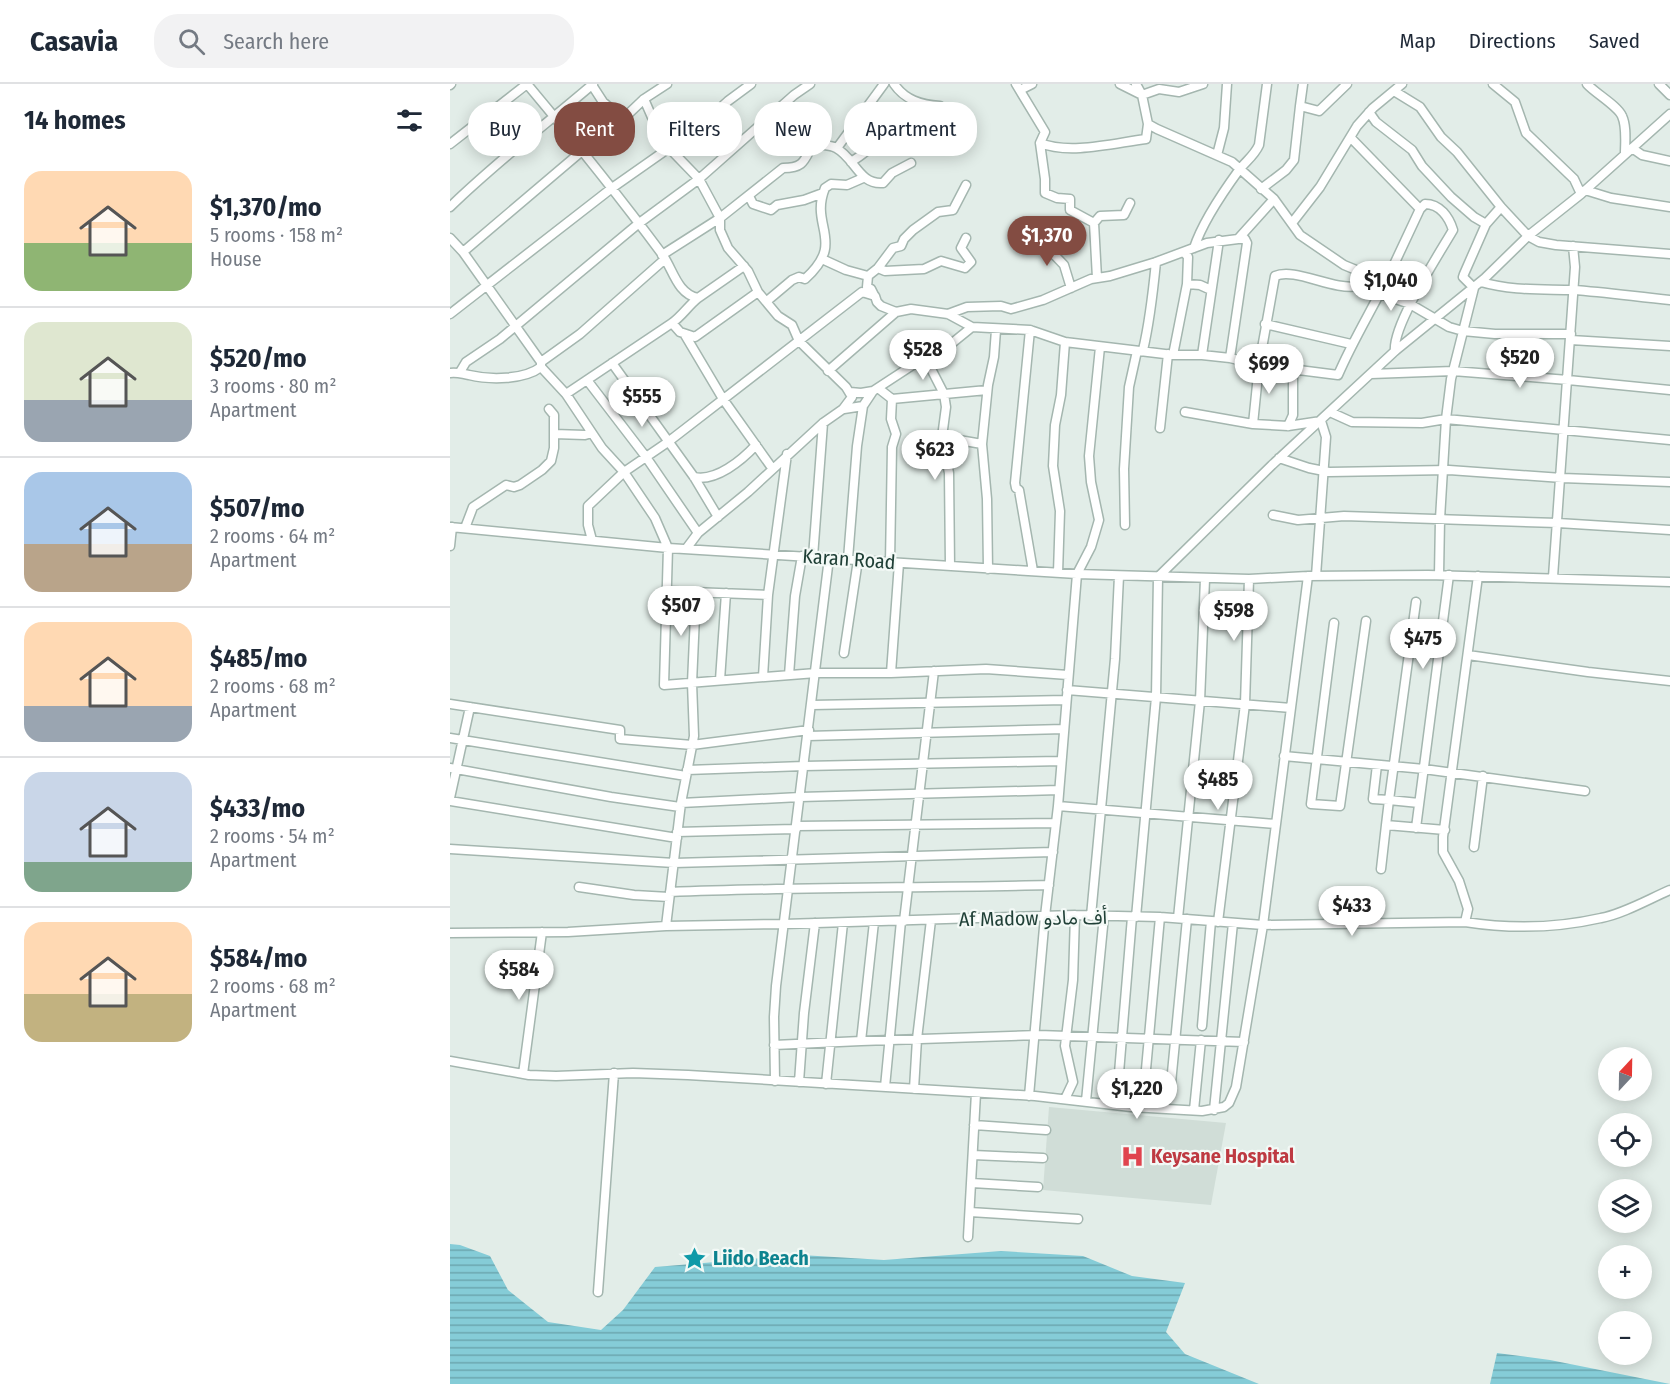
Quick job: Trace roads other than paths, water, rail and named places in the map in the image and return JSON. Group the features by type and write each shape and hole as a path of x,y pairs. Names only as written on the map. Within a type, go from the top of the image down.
{"street":[{"path":"450,144 527,84 554,116"},
{"path":"572,102 592,84 603,102 623,119 644,99 667,84"},
{"path":"726,102 752,84"},
{"path":"786,102 810,84"},
{"path":"837,148 884,84"},
{"path":"894,84 908,99 916,102"},
{"path":"1032,84 1018,87 1045,132 1040,143 1046,178 1045,193 1057,198 1070,199 1070,210 1094,223"},
{"path":"1120,84 1142,95 1159,89 1179,92 1203,84"},
{"path":"1040,143 1052,148 1073,148 1146,139 1149,124 1142,95 1136,84"},
{"path":"1217,155 1224,128 1227,84"},
{"path":"1194,248 1203,225 1240,169 1253,157 1259,145 1267,84"},
{"path":"1261,189 1286,170 1294,160 1303,84"},
{"path":"1300,106 1319,111 1346,84"},
{"path":"1292,223 1320,187 1369,112 1402,84"},
{"path":"1493,84 1515,102 1526,133 1574,179 1583,192 1670,207"},
{"path":"1587,84 1622,116 1628,151"},
{"path":"1659,84 1670,95"},
{"path":"1394,91 1420,107 1441,136 1528,236 1539,242 1670,254"},
{"path":"644,99 647,106"},
{"path":"1369,112 1376,122 1412,150 1422,166 1451,197 1486,224"},
{"path":"1119,1073 1156,697 1158,577 1279,458 1395,351 1477,285 1528,236 1583,192 1670,114"},
{"path":"450,207 490,168 554,118"},
{"path":"1149,124 1232,162 1274,199 1300,235 1344,266 1360,272 1390,273"},
{"path":"460,372 466,362 500,339 638,224 699,179 754,131"},
{"path":"1351,138 1420,209"},
{"path":"832,147 837,148 851,162 863,178 875,184 883,183 892,173 911,163"},
{"path":"1628,151 1670,161"},
{"path":"463,252 576,156"},
{"path":"586,156 664,257 678,283 692,297 698,298"},
{"path":"450,314 612,188 658,156"},
{"path":"677,156 699,179 720,218 720,230 728,248 748,271 758,292 778,316 792,325 799,341 850,392 852,397 843,409 822,423 698,533 686,549"},
{"path":"450,373 460,372 500,379 528,374 580,334 664,257 720,218 783,168 795,168 802,164 806,156"},
{"path":"851,162 860,156"},
{"path":"749,196 753,204 771,210 777,204 804,200 823,193 831,184 847,185 863,178"},
{"path":"896,312 877,302 871,289 867,287 868,276 878,268 893,248 901,246 913,230 938,212 953,210 966,185"},
{"path":"767,301 792,280 799,277 805,279 822,259 826,243 826,235 821,222 823,193"},
{"path":"1441,210 1451,197"},
{"path":"1238,238 1274,199"},
{"path":"1097,278 1094,223 1100,216 1124,215 1130,202"},
{"path":"828,371 896,312 911,309 948,314 972,327 1030,330 1065,342 1170,354 1230,358 1259,365 1338,375 1351,344 1363,328 1420,209 1425,204 1431,204 1441,210 1450,220 1453,230 1410,304 1394,342 1395,351"},
{"path":"1501,207 1486,224 1463,277 1477,285 1670,300"},
{"path":"450,238 463,252 541,365 566,394 655,518 668,548 664,685 816,673 986,669 1068,675"},
{"path":"878,268 885,271 924,269 941,261 965,268 971,262 961,248 966,238"},
{"path":"1038,238 1064,265 1071,288"},
{"path":"948,314 967,307 1001,306 1011,309 1043,300 1097,278 1156,262 1219,240 1245,239 1248,243 1230,358"},
{"path":"1202,355 1219,240"},
{"path":"1553,577 1574,291 1573,246"},
{"path":"1160,428 1170,354 1187,284 1188,257 1184,252"},
{"path":"822,259 846,270 868,276"},
{"path":"1125,525 1124,469 1129,387 1150,323 1149,312 1153,301 1156,262"},
{"path":"566,394 672,324 698,298 744,266"},
{"path":"1358,286 1362,280 1360,272"},
{"path":"1253,424 1265,324 1274,279 1278,274 1315,279 1331,285 1350,288 1358,286 1410,304 1434,320 1463,331 1571,337 1670,346"},
{"path":"1187,284 1200,285 1211,290"},
{"path":"1416,828 1444,575 1440,519 1446,419 1453,371 1477,285"},
{"path":"685,335 695,337 758,292"},
{"path":"592,540 588,525 588,506 624,472 668,442 862,292 874,296"},
{"path":"672,324 685,335 723,399 772,468"},
{"path":"1265,324 1351,344"},
{"path":"848,560 862,406 876,389 925,357 951,344 972,327"},
{"path":"988,568 987,499 982,444 996,330"},
{"path":"1030,330 1016,488 1019,490 1033,571"},
{"path":"1058,573 1060,511 1053,474 1053,456 1065,342"},
{"path":"1029,1096 1045,916 1058,807 1077,574 1091,547 1099,519 1091,482 1089,456 1100,347"},
{"path":"925,357 944,394 946,407 942,437 949,473 950,566"},
{"path":"612,363 694,477 718,517"},
{"path":"1288,426 1293,415 1293,370"},
{"path":"1371,374 1453,371 1670,390"},
{"path":"587,381 646,457 698,533"},
{"path":"850,392 861,393 876,389 892,399 987,390"},
{"path":"891,673 895,562 892,447 897,434 891,419 892,399"},
{"path":"843,409 862,406"},
{"path":"465,528 473,507 481,500 506,485 518,486 543,470 550,461 554,448 554,415 549,409"},
{"path":"1185,412 1253,424 1288,426 1321,421"},
{"path":"1330,412 1352,422 1422,423 1446,419 1670,440"},
{"path":"450,1060 523,1074 688,1075 1029,1096 1131,1107 1214,1110 1224,1107 1234,1095 1263,925 1284,756 1320,518 1326,437 1321,421"},
{"path":"813,557 822,423"},
{"path":"554,434 585,435 592,433"},
{"path":"942,437 982,444"},
{"path":"694,477 707,478 725,470 756,446"},
{"path":"763,677 768,595 788,453"},
{"path":"1279,458 1323,471 1442,470 1670,482"},
{"path":"1273,515 1298,520 1344,516 1558,523 1670,530"},
{"path":"450,546 451,527"},
{"name":"Karan Road","path":"451,527 668,548 1119,576 1249,579 1444,575 1670,582"},
{"path":"789,675 795,596 801,556"},
{"path":"775,1081 776,986 829,558"},
{"path":"844,652 858,560"},
{"path":"1091,916 1115,660 1119,576"},
{"path":"1465,922 1468,909 1459,881 1443,852 1443,837 1478,576"},
{"path":"1171,1083 1176,1039 1189,817 1200,701 1205,579"},
{"path":"1202,1026 1245,705 1249,579"},
{"path":"667,591 768,595"},
{"path":"666,926 681,805 694,736 692,682 696,593"},
{"path":"720,680 726,593"},
{"path":"1381,869 1416,602"},
{"path":"1334,623 1311,804 1340,806 1366,621"},
{"path":"1468,655 1670,681"},
{"path":"885,1087 888,1040 934,671"},
{"path":"1067,690 1291,708"},
{"path":"812,705 1066,700"},
{"path":"450,704 620,730 620,739 692,745 809,733 926,733 1064,729"},
{"path":"470,707 463,740 453,769 450,800 677,835 797,827 1056,823"},
{"path":"450,738 687,773 804,766 1061,762"},
{"path":"1284,756 1452,772 1585,791"},
{"path":"1377,765 1373,799 1419,803"},
{"path":"453,769 612,797 681,805 800,797 1059,790"},
{"path":"1473,847 1483,776"},
{"path":"1058,807 1276,824"},
{"path":"1386,825 1445,830"},
{"path":"450,849 674,863 1053,852"},
{"path":"579,887 633,895 789,887 908,888 1049,885"},
{"name":"Af Madow أف مادو","path":"450,933 1075,915 1160,917 1263,925 1465,922 1486,925 1548,926 1603,918 1670,890"},
{"path":"1065,1099 1073,1082 1065,1036 1072,980 1075,915"},
{"path":"1086,1101 1104,916"},
{"path":"1144,1090 1160,917"},
{"path":"914,1089 930,920"},
{"path":"861,1041 874,922"},
{"path":"800,1082 804,1013 815,923"},
{"path":"826,1084 843,923"},
{"path":"1214,1110 1233,923"},
{"path":"523,1074 542,932"},
{"path":"774,1045 1035,1035 1244,1042"},
{"path":"1194,1110 1201,1040"},
{"path":"598,1292 614,1073"},
{"path":"968,1237 976,1093"},
{"path":"974,1125 1046,1130"},
{"path":"973,1155 1043,1158"},
{"path":"972,1184 1038,1187"},
{"path":"970,1212 1078,1218"}],"water":[{"path":"450,1244 460,1245 490,1256 508,1290 548,1322 601,1330 623,1310 655,1267 801,1255 884,1260 1001,1251 1083,1256 1132,1276 1185,1283 1166,1332 1185,1354 1259,1384 450,1384"},
{"path":"1497,1353 1550,1360 1670,1384 1490,1384"}],"place":[{"name":"Keysane Hospital","path":"1133,1156"},
{"name":"Liido Beach","path":"695,1258"}]}
